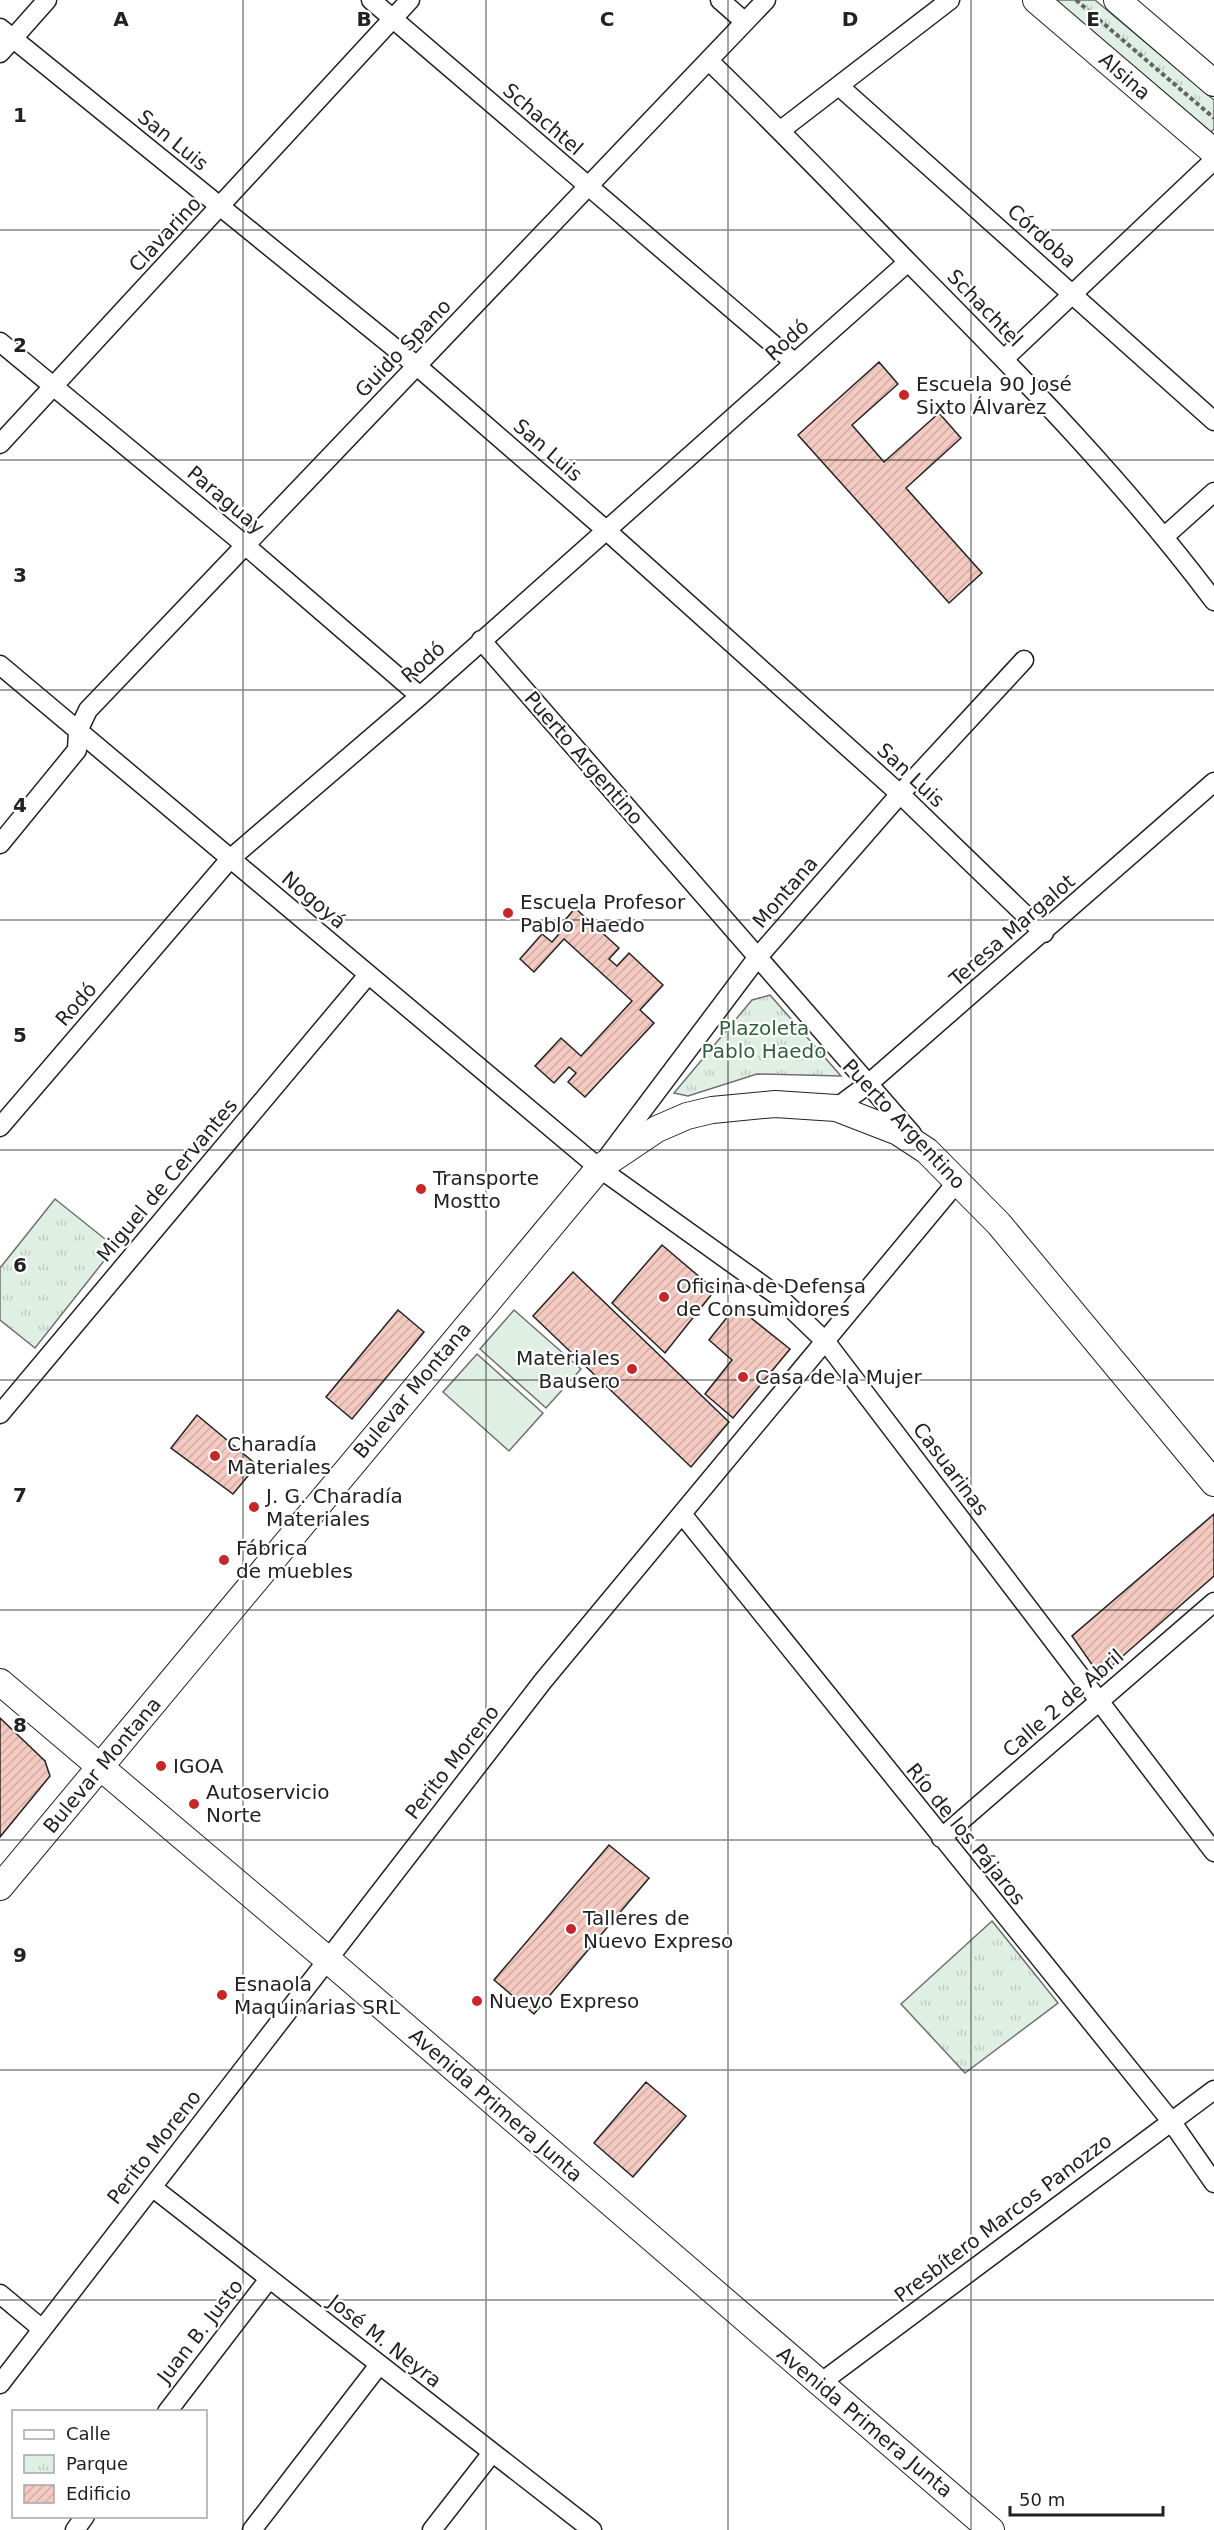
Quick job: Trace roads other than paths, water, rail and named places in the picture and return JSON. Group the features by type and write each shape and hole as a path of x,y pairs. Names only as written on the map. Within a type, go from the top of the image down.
{"main road":[{"name":"Alsina","path":"1036,0 1214,152"},
{"path":"1117,0 1214,83"},
{"name":"Bulevar Montana","path":"0,1887 484,1303 599,1168 657,1129 687,1116 712,1110 775,1104 836,1108 898,1132 927,1151"},
{"name":"Puerto Argentino","path":"927,1151 999,1224 1211,1478"},
{"name":"Avenida Primera Junta","path":"0,1682 327,1959 991,2530"}],"street":[{"path":"0,53 6,34 48,0"},
{"name":"Schachtel","path":"371,0 795,363"},
{"name":"Clavarino","path":"0,444 410,0"},
{"path":"720,0 745,22"},
{"name":"Guido Spano","path":"0,844 77,750 78,731 87,710 766,0"},
{"path":"781,130 950,0"},
{"name":"San Luis","path":"6,34 417,366 607,531 900,794 1044,933"},
{"name":"Schachtel","path":"709,61 781,130 1004,359 1165,536 1214,601"},
{"name":"Córdoba","path":"839,86 1214,421"},
{"path":"1004,359 1214,160"},
{"name":"Rodó","path":"0,1127 230,859 420,696 908,262"},
{"name":"Paraguay","path":"0,342 245,545 420,696"},
{"path":"1165,536 1214,492"},
{"name":"Puerto Argentino","path":"481,640 867,1085 927,1151"},
{"name":"Montana","path":"599,1168 757,958 900,794 1024,660"},
{"name":"Nogoyá","path":"0,665 599,1168"},
{"name":"Teresa Margalot","path":"836,1108 867,1085 1044,933 1214,782"},
{"name":"Miguel de Cervantes","path":"0,1414 368,975"},
{"name":"Casuarinas","path":"599,1168 778,1296 826,1342 1214,1852"},
{"name":"Perito Moreno","path":"0,2384 543,1681 957,1182"},
{"name":"Río de los Pájaros","path":"682,1514 1171,2121 1214,2183"},
{"name":"Calle 2 de Abril","path":"941,1838 1214,1602"},
{"name":"Presbítero Marcos Panozzo","path":"819,2384 1214,2090"},
{"name":"José M. Neyra","path":"152,2187 592,2530"},
{"name":"Juan B. Justo","path":"168,2410 269,2279"},
{"path":"0,2294 42,2329"},
{"path":"252,2530 379,2365"},
{"path":"432,2530 492,2453"},
{"path":"75,2530 84,2518"}],"place":[{"name":"Escuela 90 José Sixto Álvarez","path":"904,395"},
{"name":"Escuela Profesor Pablo Haedo","path":"508,913"},
{"name":"Transporte Mostto","path":"421,1189"},
{"name":"Oficina de Defensa de Consumidores","path":"664,1297"},
{"name":"Materiales Bausero","path":"632,1369"},
{"name":"Casa de la Mujer","path":"743,1377"},
{"name":"Charadía Materiales","path":"215,1456"},
{"name":"J. G. Charadía Materiales","path":"254,1507"},
{"name":"Fábrica de muebles","path":"224,1560"},
{"name":"IGOA","path":"161,1766"},
{"name":"Autoservicio Norte","path":"194,1804"},
{"name":"Talleres de Nuevo Expreso","path":"571,1929"},
{"name":"Esnaola Maquinarias SRL","path":"222,1995"},
{"name":"Nuevo Expreso","path":"477,2001"}],"park label":[{"name":"Plazoleta Pablo Haedo","path":"764,1040"}]}
